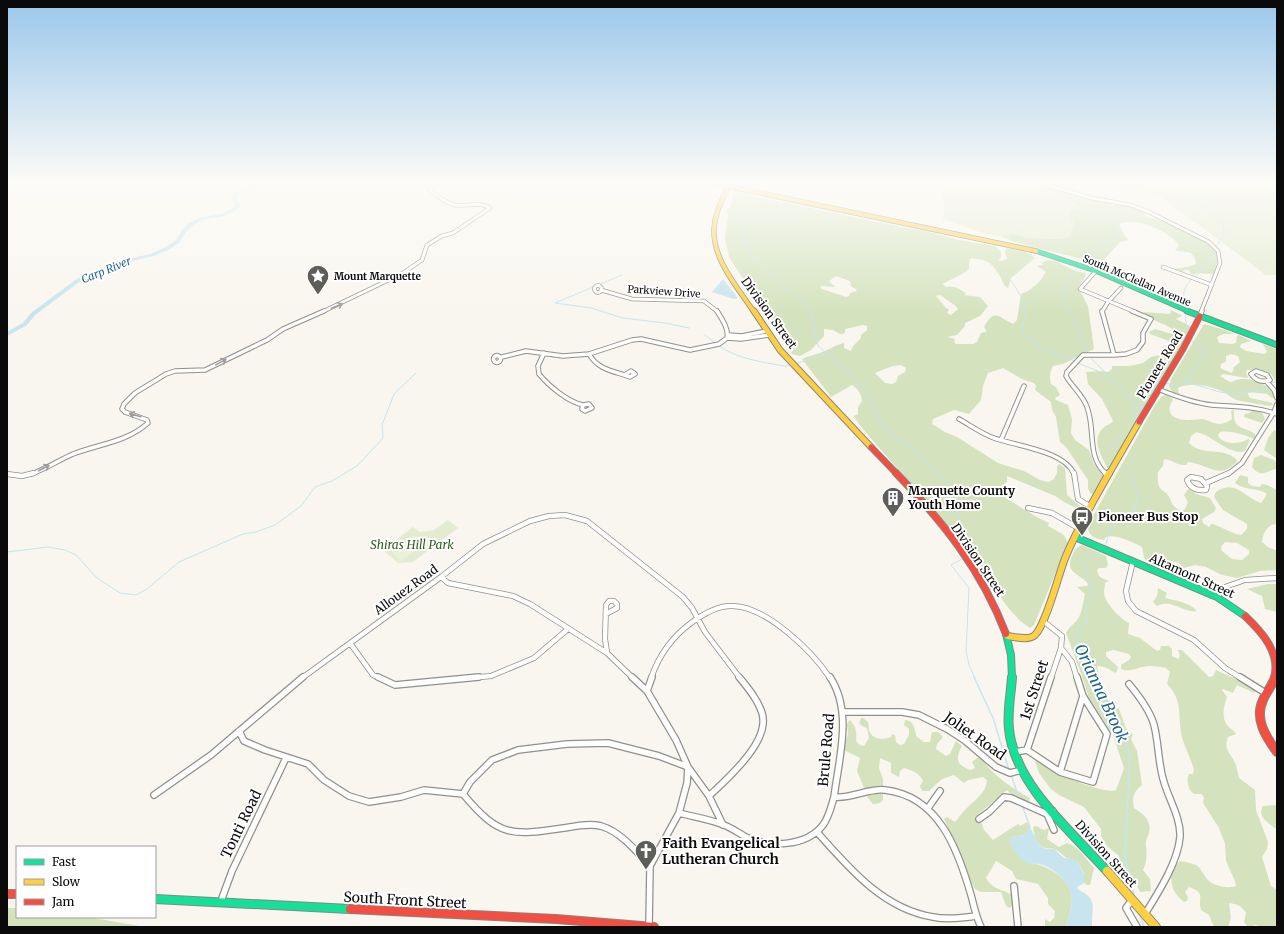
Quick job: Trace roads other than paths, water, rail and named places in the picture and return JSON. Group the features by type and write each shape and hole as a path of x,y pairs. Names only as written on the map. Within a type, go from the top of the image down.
{"main road":[{"name":"Division Street","path":"716,227 717,250 728,275 784,355 908,486 944,528 990,594 1008,636 1012,671 1008,718 1009,732 1022,770 1053,811 1156,927"},
{"name":"South McClellan Avenue","path":"919,227 1018,247 1064,259 1096,271 1200,316 1277,344"},
{"name":"Pioneer Road","path":"1008,636 1030,638 1035,635 1043,620 1078,528 1158,389 1183,349 1200,316"},
{"name":"Altamont Street","path":"1075,537 1217,597 1235,607 1252,621 1266,638 1276,655 1275,675 1260,710 1261,725 1277,752"},
{"name":"South Front Street","path":"156,899 556,919 651,927"}],"street":[{"path":"7,474 15,476 31,474 72,454 136,432 148,423 147,420 125,412 122,409 122,405 162,375 171,372 197,372 205,370 267,340 283,329 343,303 403,273 422,260 427,245 442,236 453,233 461,227"},
{"name":"Pioneer Road","path":"1178,227 1208,242 1216,248 1220,254 1220,263 1200,316"},
{"path":"1163,267 1212,285"},
{"path":"1096,271 1080,289 1087,294 1151,319 1151,323 1143,332 1143,342 1141,346 1129,354 1083,355 1067,372 1066,376 1085,401 1090,418 1093,453 1102,471 1108,476"},
{"path":"1114,355 1102,311 1121,288"},
{"name":"Parkview Drive","path":"601,290 632,299 704,301 712,305 723,320 728,336"},
{"path":"502,357 526,351 563,356 589,354 632,340 650,340 690,350 719,344 728,336 741,339 768,333"},
{"path":"544,353 538,366 540,375 544,380 560,392 583,405"},
{"path":"589,354 592,361 605,370 626,374"},
{"path":"1267,382 1269,378 1264,374 1256,371 1251,374 1258,380 1267,382 1277,396"},
{"path":"1001,440 1024,386"},
{"path":"1158,389 1181,398 1204,404 1246,405 1275,413"},
{"path":"1206,484 1227,475 1242,463 1275,413 1277,404"},
{"path":"959,419 993,438 1059,458 1066,462 1074,472 1078,499 1091,507"},
{"path":"1194,477 1206,484 1207,488 1200,491 1191,487 1187,480 1194,477"},
{"path":"1028,508 1052,513 1078,528"},
{"name":"Allouez Road","path":"154,794 211,755 288,689 393,610 441,577 483,544 530,521 549,516 566,515 587,521 644,568 684,597 705,632 753,695 763,715 762,730 757,743 732,774 709,796"},
{"path":"1133,562 1126,591 1128,601 1136,611 1194,640 1225,668 1267,694"},
{"path":"441,577 448,583 513,596 530,604 607,653 647,691 679,746 688,767 709,796 723,825"},
{"path":"1217,597 1225,586 1244,580 1277,578"},
{"name":"Brule Road","path":"647,691 662,652 697,618 715,609 733,605 750,609 797,639 829,677 840,698 843,712 834,797 829,814 817,832"},
{"path":"606,614 605,639 607,653"},
{"name":"1st Street","path":"1027,750 1061,648 1062,636 1043,620"},
{"path":"350,643 373,675 395,685 491,676 534,658 568,629"},
{"path":"1015,752 1027,750 1060,772 1093,782 1106,734 1083,696 1072,662 1061,648"},
{"path":"1129,684 1146,708 1154,725 1163,779 1179,827 1180,836 1178,846 1158,893 1145,914"},
{"path":"1060,772 1083,696"},
{"name":"Joliet Road","path":"843,712 902,712 919,715 964,740 996,767 1010,773 1022,770"},
{"path":"239,731 244,741 254,746 286,758 308,764 324,780 349,796 369,802 400,797 424,790 463,794 476,811 491,824 503,830 529,834 592,824 604,827 621,837 650,866"},
{"path":"463,794 470,782 492,760 518,750 567,744 608,743 659,756 688,767"},
{"name":"Tonti Road","path":"221,902 232,871 286,758"},
{"path":"651,927 650,866 680,813 687,783 688,767"},
{"path":"834,797 843,799 867,790 886,790 917,799 928,808 938,818 952,841 972,896 976,916 981,927"},
{"path":"928,808 940,791"},
{"path":"979,819 1004,797 1011,798 1047,814 1054,830"},
{"path":"1047,814 1053,811"},
{"path":"680,813 723,825 750,838 772,843 797,841 817,832 868,886 890,900 916,913 928,916 958,918 976,916"},
{"path":"1014,886 1018,927"},
{"path":"1132,900 1126,908 1137,927"}],"water":[{"path":"723,279 738,298 734,299 712,292"},
{"path":"1030,827 1039,845 1046,849 1054,849 1064,858 1077,860 1084,874 1084,883 1077,887 1092,901 1092,927 1066,927 1072,900 1066,883 1058,874 1048,867 1041,864 1025,862 1009,842 1011,837 1025,835"}],"waterway":[{"name":"Carp River","path":"7,334 25,324 33,314 80,279 122,262 152,255 168,248 177,242 188,227"},
{"path":"743,227 743,238 747,251 810,310 818,346 853,375 867,393 882,425 891,435 913,448 957,494 957,513 971,554 968,555"},
{"path":"1083,264 1092,260 1097,245 1116,239 1118,234 1115,227"},
{"path":"1194,278 1212,259 1216,247 1224,234 1223,227"},
{"path":"993,258 1013,283 1024,304 1025,314 1022,333 1040,346 1038,346 1075,361"},
{"path":"1078,267 1067,280 1063,294 1066,305 1075,320 1088,354"},
{"path":"622,275 555,303 591,308 623,318 665,323 689,328"},
{"path":"1184,305 1184,291 1192,279"},
{"path":"1185,316 1188,335"},
{"path":"705,335 715,343"},
{"path":"1186,381 1206,354 1202,347 1190,340"},
{"path":"717,345 741,357 785,366 790,365"},
{"path":"795,364 826,354"},
{"path":"1090,357 1129,398 1134,405 1136,412 1135,421 1131,430 1115,443 1111,449"},
{"path":"1078,363 1105,374"},
{"path":"7,552 48,547 65,550 76,555 97,578 120,593 136,595 147,589 179,562 243,534 256,532 275,525 301,506 315,487 332,481 357,466 383,438 382,425 394,394 416,373"},
{"name":"Orianna Brook","path":"1136,409 1143,406 1142,400 1152,394 1155,383 1160,381"},
{"name":"Orianna Brook","path":"1165,383 1174,385 1186,382 1220,392 1234,394 1267,390 1267,385"},
{"name":"Orianna Brook","path":"1271,383 1277,382"},
{"name":"Orianna Brook","path":"1105,547 1110,529 1134,510 1137,501 1136,489 1131,475 1123,469"},
{"name":"Orianna Brook","path":"1094,678 1076,639 1079,627 1086,623 1086,604 1094,599 1085,569 1087,559 1102,551"},
{"path":"964,558 951,565 969,588 966,651 969,665 975,678"},
{"path":"974,677 993,718 1009,770"},
{"name":"Orianna Brook","path":"1093,677 1123,733 1130,755 1125,857 1135,899"},
{"path":"1011,775 1020,800"},
{"path":"1022,805 1030,827"},
{"name":"Orianna Brook","path":"1139,913 1144,927"}],"place":[{"name":"Mount Marquette","path":"318,296"},
{"name":"Marquette County Youth Home","path":"893,518"},
{"name":"Pioneer Bus Stop","path":"1082,536"},
{"name":"Faith Evangelical Lutheran Church","path":"646,870"}],"park label":[{"name":"Shiras Hill Park","path":"412,545"}]}
